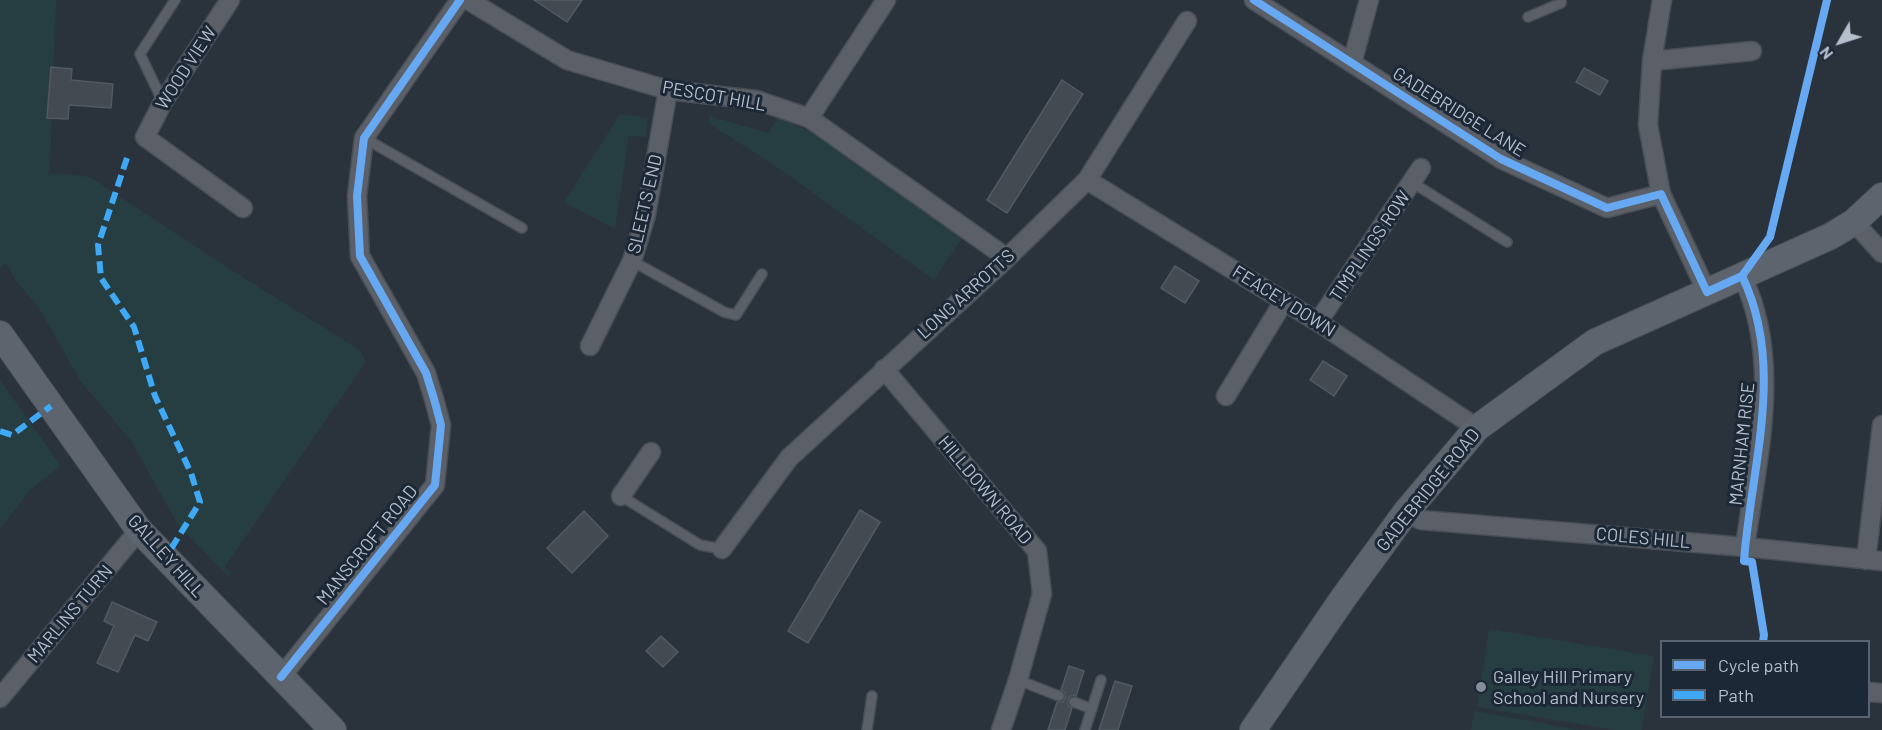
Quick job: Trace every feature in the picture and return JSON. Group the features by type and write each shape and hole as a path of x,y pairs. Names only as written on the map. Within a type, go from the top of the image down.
{"street":[{"name":"WOOD VIEW","path":"230,0 163,102 145,137 243,208"},
{"name":"MANSCROFT ROAD","path":"281,677 435,485 441,425 435,399 426,373 360,256 357,196 364,138 460,0"},
{"name":"PESCOT HILL","path":"468,0 567,60 668,90 756,100 809,118 1007,258"},
{"path":"809,118 886,0"},
{"name":"GADEBRIDGE LANE","path":"1254,0 1502,159 1607,208 1661,194"},
{"path":"1352,63 1369,0"},
{"path":"1662,0 1652,61 1648,125 1661,194 1707,292"},
{"name":"LONG ARROTTS","path":"722,549 789,458 1007,258 1087,180 1187,21"},
{"path":"1652,61 1752,51"},
{"name":"SLEETS END","path":"590,346 632,261 646,215 668,90"},
{"name":"TIMPLINGS ROW","path":"1318,322 1417,176"},
{"name":"FEACEY DOWN","path":"1087,180 1318,322 1477,428"},
{"name":"GADEBRIDGE ROAD","path":"1253,730 1344,597 1406,513 1477,428 1595,342 1831,236 1854,222 1882,196"},
{"path":"1854,222 1882,253"},
{"name":"MARNHAM RISE","path":"1742,276 1763,347 1764,404 1745,547"},
{"path":"1226,396 1284,301"},
{"name":"GALLEY HILL","path":"0,334 139,530 333,730"},
{"name":"HILLDOWN ROAD","path":"884,369 1037,551 1041,594 1018,680 1000,730"},
{"path":"1874,560 1882,424"},
{"path":"621,496 651,452"},
{"name":"COLES HILL","path":"1406,513 1421,520 1874,560"},
{"name":"MARLINS TURN","path":"0,698 139,530"}],"lane":[{"path":"163,102 140,54 175,0"},
{"path":"1528,17 1561,3 1561,0"},
{"path":"364,138 522,228"},
{"path":"1417,176 1507,242"},
{"path":"632,261 724,312 736,315 762,274"},
{"path":"621,496 700,545 722,549"},
{"path":"1018,680 1059,696"},
{"path":"1085,730 1101,680"},
{"path":"867,730 872,696"},
{"path":"1074,702 1092,709"}],"green space":[{"path":"0,0 58,0 56,2 48,174 90,177 236,273 360,350 367,364 365,363 225,567 232,572 229,577 178,525 131,441 81,382 39,308 16,281 6,263 0,268"},
{"path":"620,114 648,118 646,137 629,136 615,229 564,202"},
{"path":"710,116 768,133 778,117 829,140 965,234 934,280 774,165 708,123"},
{"path":"0,380 61,466 31,489 0,529"},
{"path":"1489,629 1654,656 1642,730 1614,730 1477,707"},
{"path":"1474,711 1580,730 1471,730"}],"building":[{"path":"534,0 582,0 567,22"},
{"path":"51,67 72,69 71,80 113,84 111,108 69,105 68,119 47,118"},
{"path":"1584,68 1608,81 1600,95 1576,82"},
{"path":"1062,80 1083,94 1007,213 987,200"},
{"path":"1175,266 1199,281 1185,303 1161,288"},
{"path":"1323,361 1347,376 1334,396 1310,380"},
{"path":"860,510 880,522 808,643 788,631"},
{"path":"584,511 608,536 572,573 547,548"},
{"path":"112,602 157,622 148,641 135,635 118,672 97,663 114,626 104,621"},
{"path":"661,636 678,652 663,667 646,651"},
{"path":"1069,666 1084,671 1076,696 1070,696 1068,700 1068,706 1072,708 1065,730 1048,730 1057,702 1063,702 1065,698 1065,692 1061,690"},
{"path":"1115,681 1132,686 1118,730 1099,730"}],"marked path":[{"path":"127,158 98,245 101,278 134,327 155,396 191,473 200,502 166,557"},
{"path":"0,431 12,435 51,406"}],"cycle path":[{"path":"281,677 435,485 441,425 434,399 426,373 360,256 357,196 364,138 460,0"},
{"path":"1254,0 1501,159 1607,208 1661,194 1707,292 1742,276 1770,237 1827,0"},
{"path":"1742,276 1755,310 1762,346 1764,381 1762,417 1744,561 1752,562 1763,640"}],"place":[{"name":"Galley Hill Primary School and Nursery","path":"1481,687"}]}
